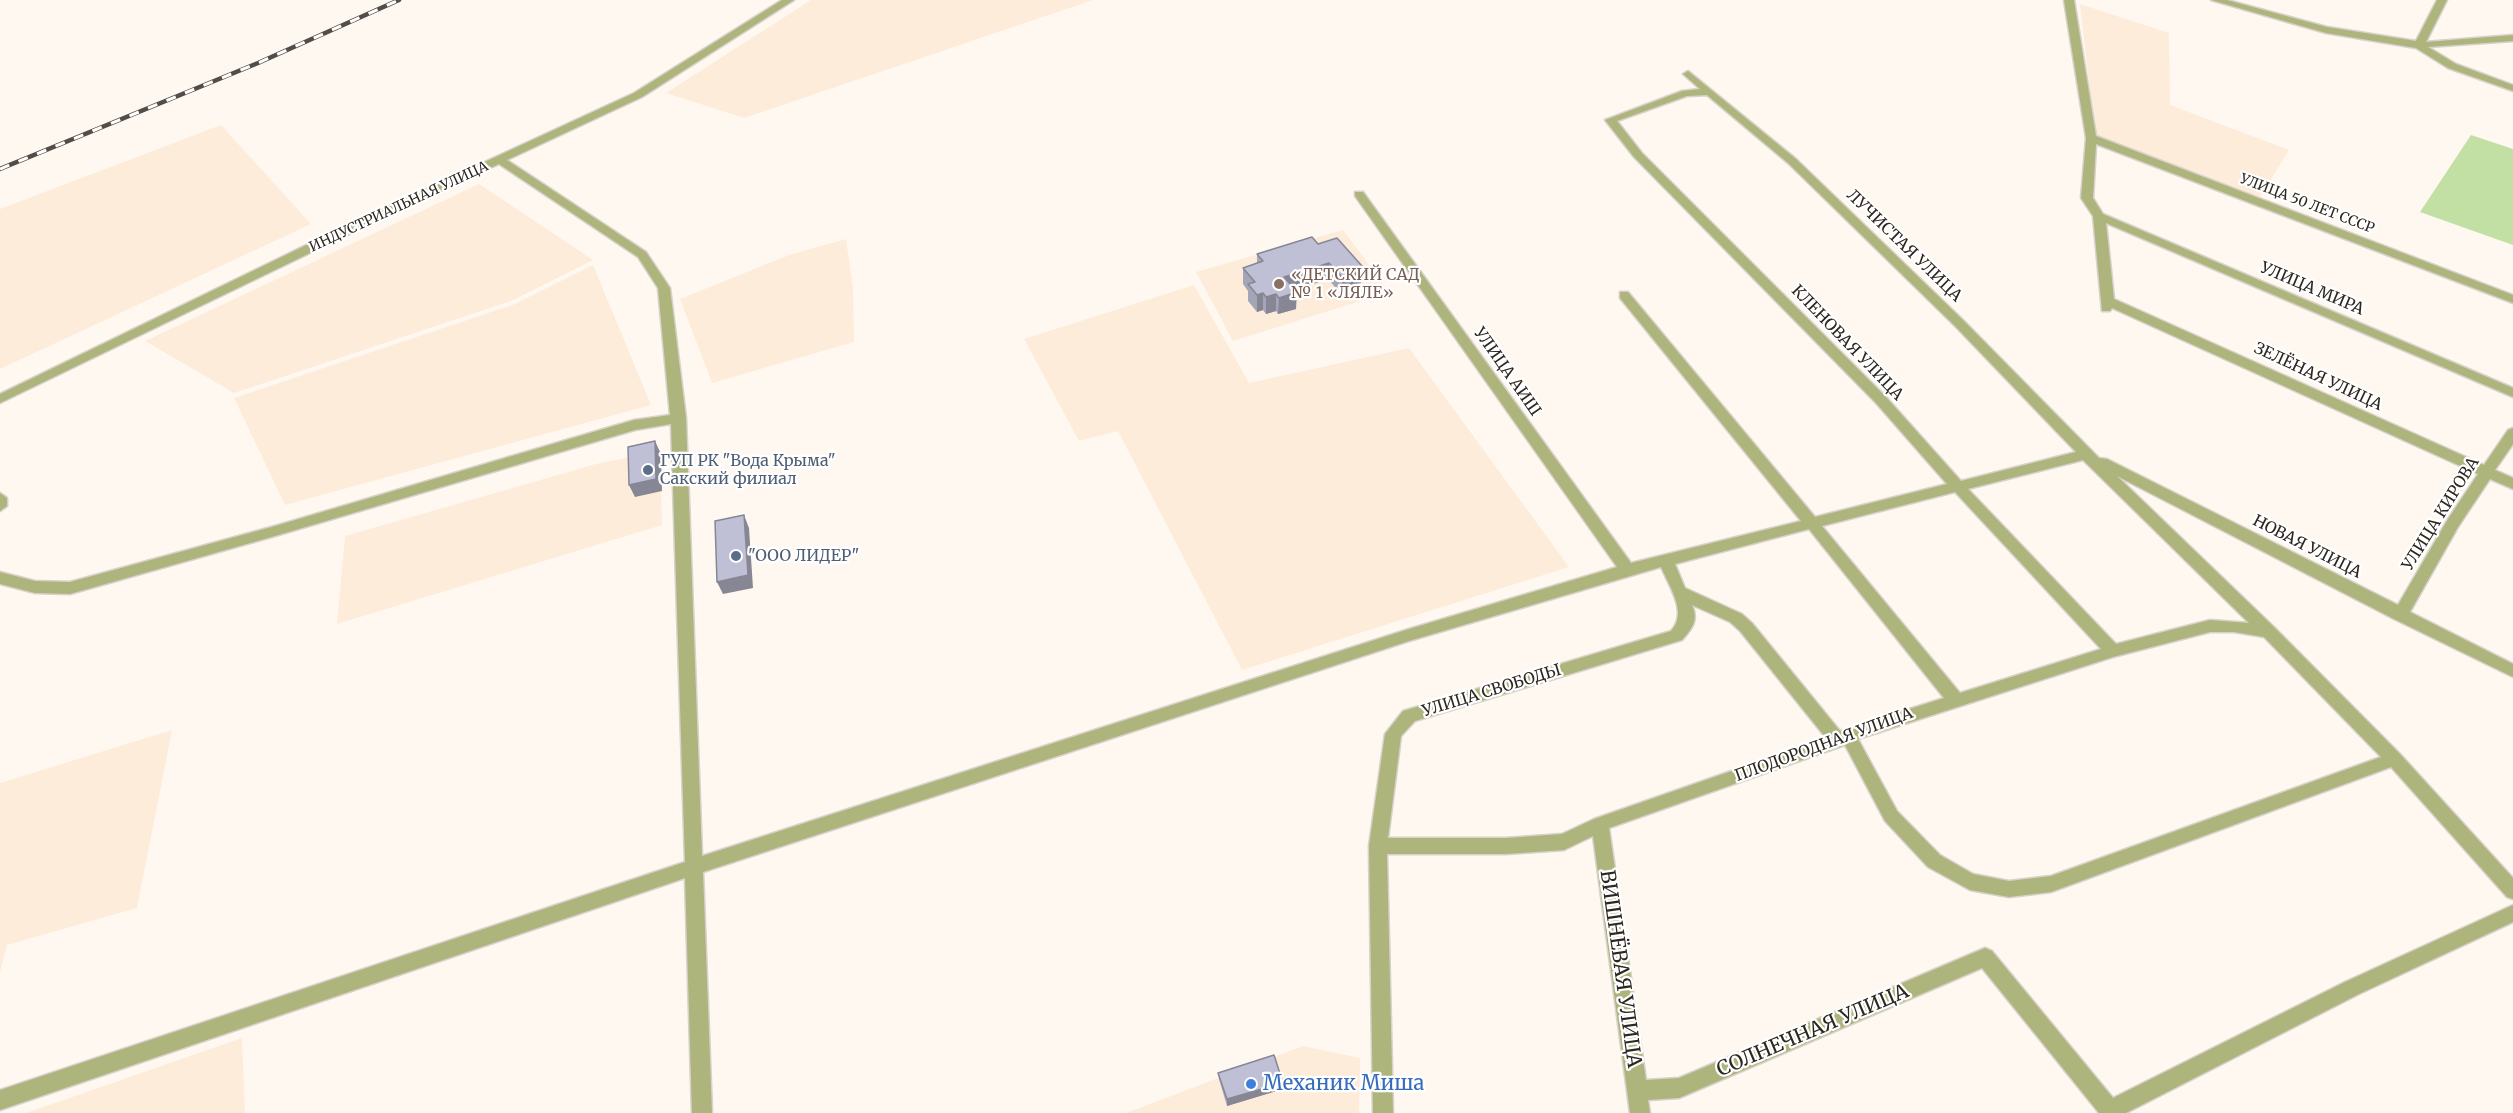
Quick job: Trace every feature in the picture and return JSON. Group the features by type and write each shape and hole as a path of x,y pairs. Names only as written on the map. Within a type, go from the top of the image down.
{"street":[{"name":"ИНДУСТРИАЛЬНАЯ УЛИЦА","path":"0,399 111,344 638,95 789,0"},
{"path":"2069,0 2091,138 2087,198 2099,216"},
{"path":"2216,0 2326,30 2419,45 2513,38"},
{"path":"2419,45 2441,2 2429,0"},
{"path":"2419,45 2429,54 2467,73 2513,88"},
{"name":"ЛУЧИСТАЯ УЛИЦА","path":"1688,74 1792,161 1959,323 2086,454 2270,632 2394,759 2513,891"},
{"name":"КЛЕНОВАЯ УЛИЦА","path":"1708,92 1686,93 1610,120 1638,155 1881,400 1958,487 2113,651"},
{"name":"УЛИЦА 50 ЛЕТ СССР","path":"2091,138 2513,299"},
{"path":"500,160 642,255 664,288 679,418 702,1113"},
{"name":"УЛИЦА АИШ","path":"1359,194 1627,570"},
{"name":"ЗЕЛЁНАЯ УЛИЦА","path":"2099,216 2107,305 2513,484"},
{"name":"УЛИЦА МИРА","path":"2099,216 2513,393"},
{"path":"1624,295 1769,472 1815,524 1955,699"},
{"path":"0,578 27,587 48,590 70,588 275,531 634,424 679,418"},
{"name":"УЛИЦА КИРОВА","path":"2400,615 2453,524 2513,433"},
{"path":"0,1100 694,867 1410,635 1627,570 2086,454"},
{"name":"НОВАЯ УЛИЦА","path":"2086,454 2513,671"},
{"path":"0,498 0,506"},
{"name":"УЛИЦА СВОБОДЫ","path":"1383,1113 1378,846 1393,734 1409,716 1676,636 1686,624 1687,611 1666,561"},
{"path":"1680,592 1737,618 1843,738 1891,816 1934,861 1970,882 2009,890 2051,884 2394,759"},
{"name":"ПЛОДОРОДНАЯ УЛИЦА","path":"1378,846 1506,846 1564,842 1599,824 1955,699 2113,651 2210,626 2234,626 2270,632"},
{"name":"ВИШНЁВАЯ УЛИЦА","path":"1599,824 1640,1113"},
{"path":"2111,1111 2352,988 2513,913"},
{"name":"СОЛНЕЧНАЯ УЛИЦА","path":"1637,1091 1679,1088 1985,957 2111,1111"}],"shaded area":[{"path":"811,0 1093,0 744,118 666,93"},
{"path":"2080,4 2169,33 2170,105 2289,150 2260,197 2095,136"},
{"path":"221,125 311,224 0,369 0,209"},
{"path":"479,184 593,260 511,301 234,393 145,341"},
{"path":"1343,230 1389,292 1233,341 1196,272"},
{"path":"846,239 853,287 854,342 712,383 680,299 789,255"},
{"path":"593,265 651,405 285,505 234,398 515,304"},
{"path":"1194,285 1249,383 1409,348 1569,567 1242,670 1118,431 1079,441 1024,339"},
{"path":"660,451 662,525 337,624 345,536 596,464"},
{"path":"172,730 137,908 7,945 0,972 0,783"},
{"path":"242,1038 245,1113 26,1113"},
{"path":"1303,1046 1360,1058 1359,1113 1126,1113"}],"green space":[{"path":"2471,135 2513,149 2513,245 2420,212"}],"building":[{"path":"1312,237 1318,244 1337,238 1362,266 1353,269 1357,272 1342,277 1329,263 1284,277 1297,292 1279,298 1276,294 1266,297 1263,293 1257,295 1248,284 1255,282 1243,268 1263,261 1257,254"},
{"path":"655,441 656,479 629,485 628,447"},
{"name":"\"ООО ЛИДЕР\"","path":"744,515 748,575 717,582 715,521"},
{"name":"Механик Миша","path":"1274,1055 1283,1083 1227,1099 1218,1073"}],"railway":[{"path":"0,169 258,63 399,0"}],"place":[{"name":"«ДЕТСКИЙ САД № 1 «ЛЯЛЕ»","path":"1279,284"},
{"name":"ГУП РК \"Вода Крыма\" Сакский филиал","path":"648,470"},
{"name":"\"ООО ЛИДЕР\"","path":"736,556"},
{"name":"Механик Миша","path":"1251,1084"}]}
